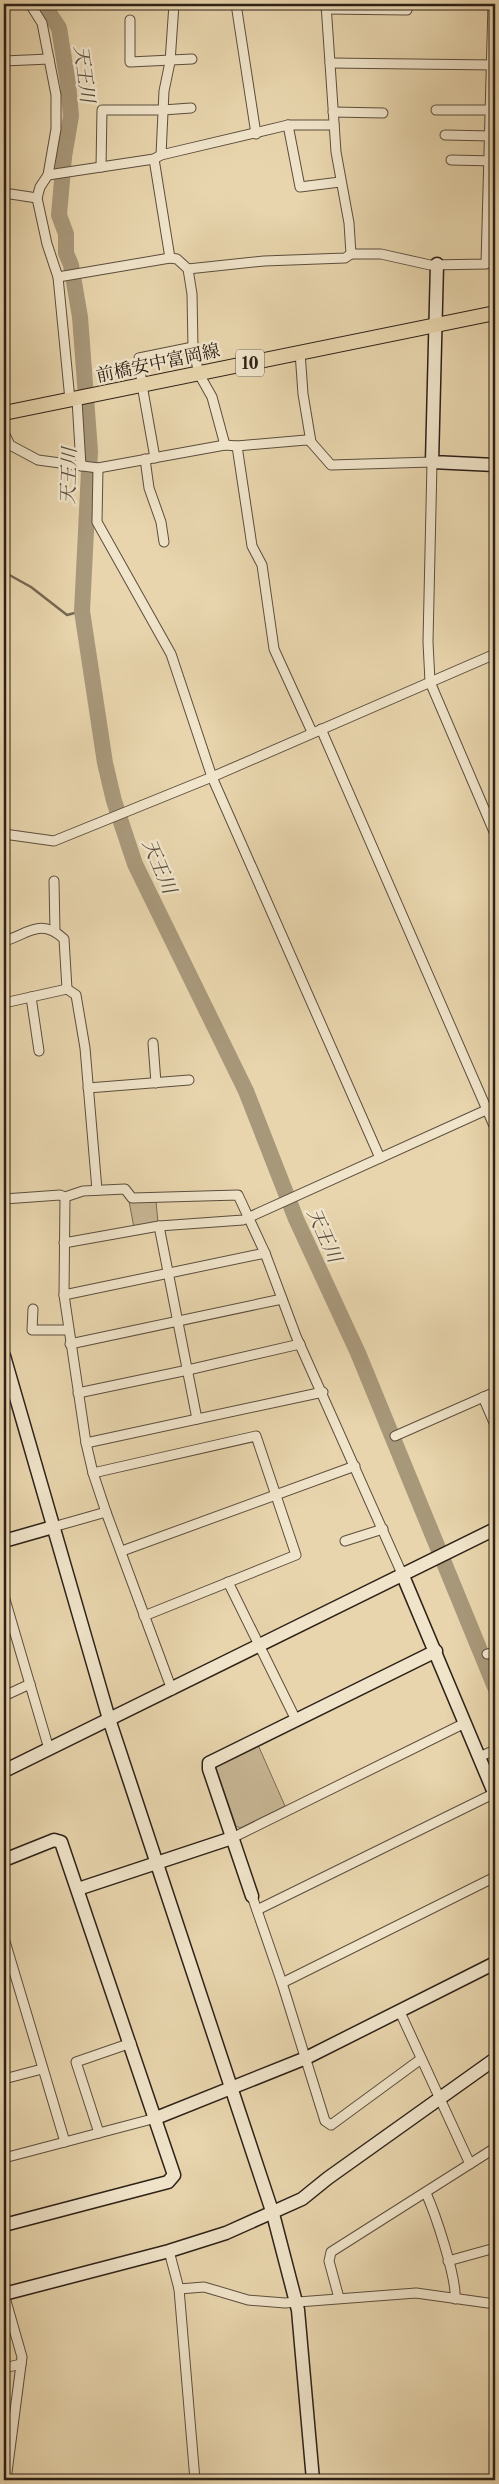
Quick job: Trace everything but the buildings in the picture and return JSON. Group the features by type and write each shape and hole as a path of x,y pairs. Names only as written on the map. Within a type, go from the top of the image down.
{"main road":[{"name":"前橋安中富岡線","path":"4,413 495,313"}],"street":[{"path":"30,4 42,23 56,96 56,118 48,175 40,187 36,198 47,244 58,277 81,466"},
{"path":"170,258 157,157 170,62 174,4"},
{"path":"236,4 256,134"},
{"path":"188,270 264,261 345,258 351,254 381,254 430,265 486,264 493,160 490,136 493,4"},
{"path":"351,254 349,223 340,182 334,126 326,6 407,10"},
{"path":"130,20 130,62 170,62 192,59"},
{"path":"4,61 49,59"},
{"path":"330,63 493,65"},
{"path":"101,167 102,110 191,108"},
{"path":"436,110 491,110"},
{"path":"333,112 383,113"},
{"path":"48,175 157,157 288,125 334,126"},
{"path":"288,125 300,186 340,182"},
{"path":"445,135 490,136"},
{"path":"451,160 493,160"},
{"path":"4,193 36,198"},
{"path":"58,277 170,258 177,259 188,270 192,294 193,348 199,374 212,397 225,446"},
{"path":"437,264 434,324 428,642 430,682 495,834"},
{"path":"155,458 142,385 140,358 193,348"},
{"path":"300,352 303,394 311,442"},
{"path":"4,433 10,445 28,457 98,468 225,446 306,440 311,442 331,465 432,462 495,465"},
{"path":"238,446 252,546 262,565 274,649 317,731 491,1108 495,1128"},
{"path":"145,459 149,488 161,522 164,542"},
{"path":"98,468 96,522 172,654 212,777 380,1158"},
{"path":"4,834 54,841 212,777 495,654"},
{"path":"54,881 55,931"},
{"path":"4,941 22,932 35,929 55,931 64,939 67,989"},
{"path":"4,1003 67,989 76,995 85,1048 97,1190"},
{"path":"31,997 39,1051"},
{"path":"153,1043 156,1083"},
{"path":"88,1088 189,1080"},
{"path":"64,1243 159,1226 243,1220 248,1216 491,1108"},
{"path":"4,1199 60,1195 64,1197 78,1192 126,1189 132,1198 238,1194 265,1254 300,1344 323,1392 436,1651 478,1757 495,1794 257,1910"},
{"path":"64,1197 64,1295 86,1443 93,1473 106,1512 172,1690"},
{"path":"159,1226 197,1419"},
{"path":"64,1295 265,1254"},
{"path":"70,1344 282,1299"},
{"path":"34,1309 32,1330 68,1330"},
{"path":"78,1393 300,1344"},
{"path":"4,1356 109,1719 155,1864 273,2214 297,2303 313,2480"},
{"path":"86,1443 323,1392"},
{"path":"395,1436 495,1392"},
{"path":"483,1397 495,1425"},
{"path":"93,1473 256,1436 296,1556 144,1616"},
{"path":"122,1551 355,1466"},
{"path":"4,1541 106,1512"},
{"path":"345,1541 383,1529"},
{"path":"4,1771 172,1690 495,1529"},
{"path":"228,1582 296,1720"},
{"path":"4,1596 49,1749"},
{"path":"420,2059 331,2125 325,2122 282,1983 209,1769 209,1763 436,1651"},
{"path":"4,1696 30,1684"},
{"path":"78,1889 232,1838 465,1723"},
{"path":"478,1757 495,1750"},
{"path":"4,1860 58,1840 61,1842 131,2043 174,2176 168,2182 4,2225"},
{"path":"282,1983 495,1877"},
{"path":"4,1938 65,2142"},
{"path":"4,2158 156,2118 306,2058 495,1963"},
{"path":"400,2012 470,2164"},
{"path":"99,2133 76,2062 131,2043"},
{"path":"6,2480 7,2440 22,2357 4,2294 169,2251 226,2233 273,2214 302,2199 328,2178 441,2100 495,2059"},
{"path":"4,2079 42,2069"},
{"path":"338,2298 329,2262 331,2252 495,2148"},
{"path":"426,2193 448,2261 455,2290 455,2299"},
{"path":"448,2261 495,2248"},
{"path":"169,2251 179,2289 195,2480"},
{"path":"179,2289 204,2287 254,2301 297,2303 338,2298 416,2293 495,2304"},
{"path":"4,2368 21,2364"}],"shaded area":[{"path":"129,1201 156,1201 158,1223 134,1228"},
{"path":"258,1745 285,1806 240,1828 236,1826 216,1768 217,1765"}],"waterway":[{"name":"天王川","path":"43,4 59,28 71,116 64,157 59,215 66,234 66,253 71,265 80,317 90,451 82,611 105,763 114,801 135,864 246,1091 296,1219 358,1353 495,1687"},
{"path":"4,572 31,587 67,615 82,611"}]}
